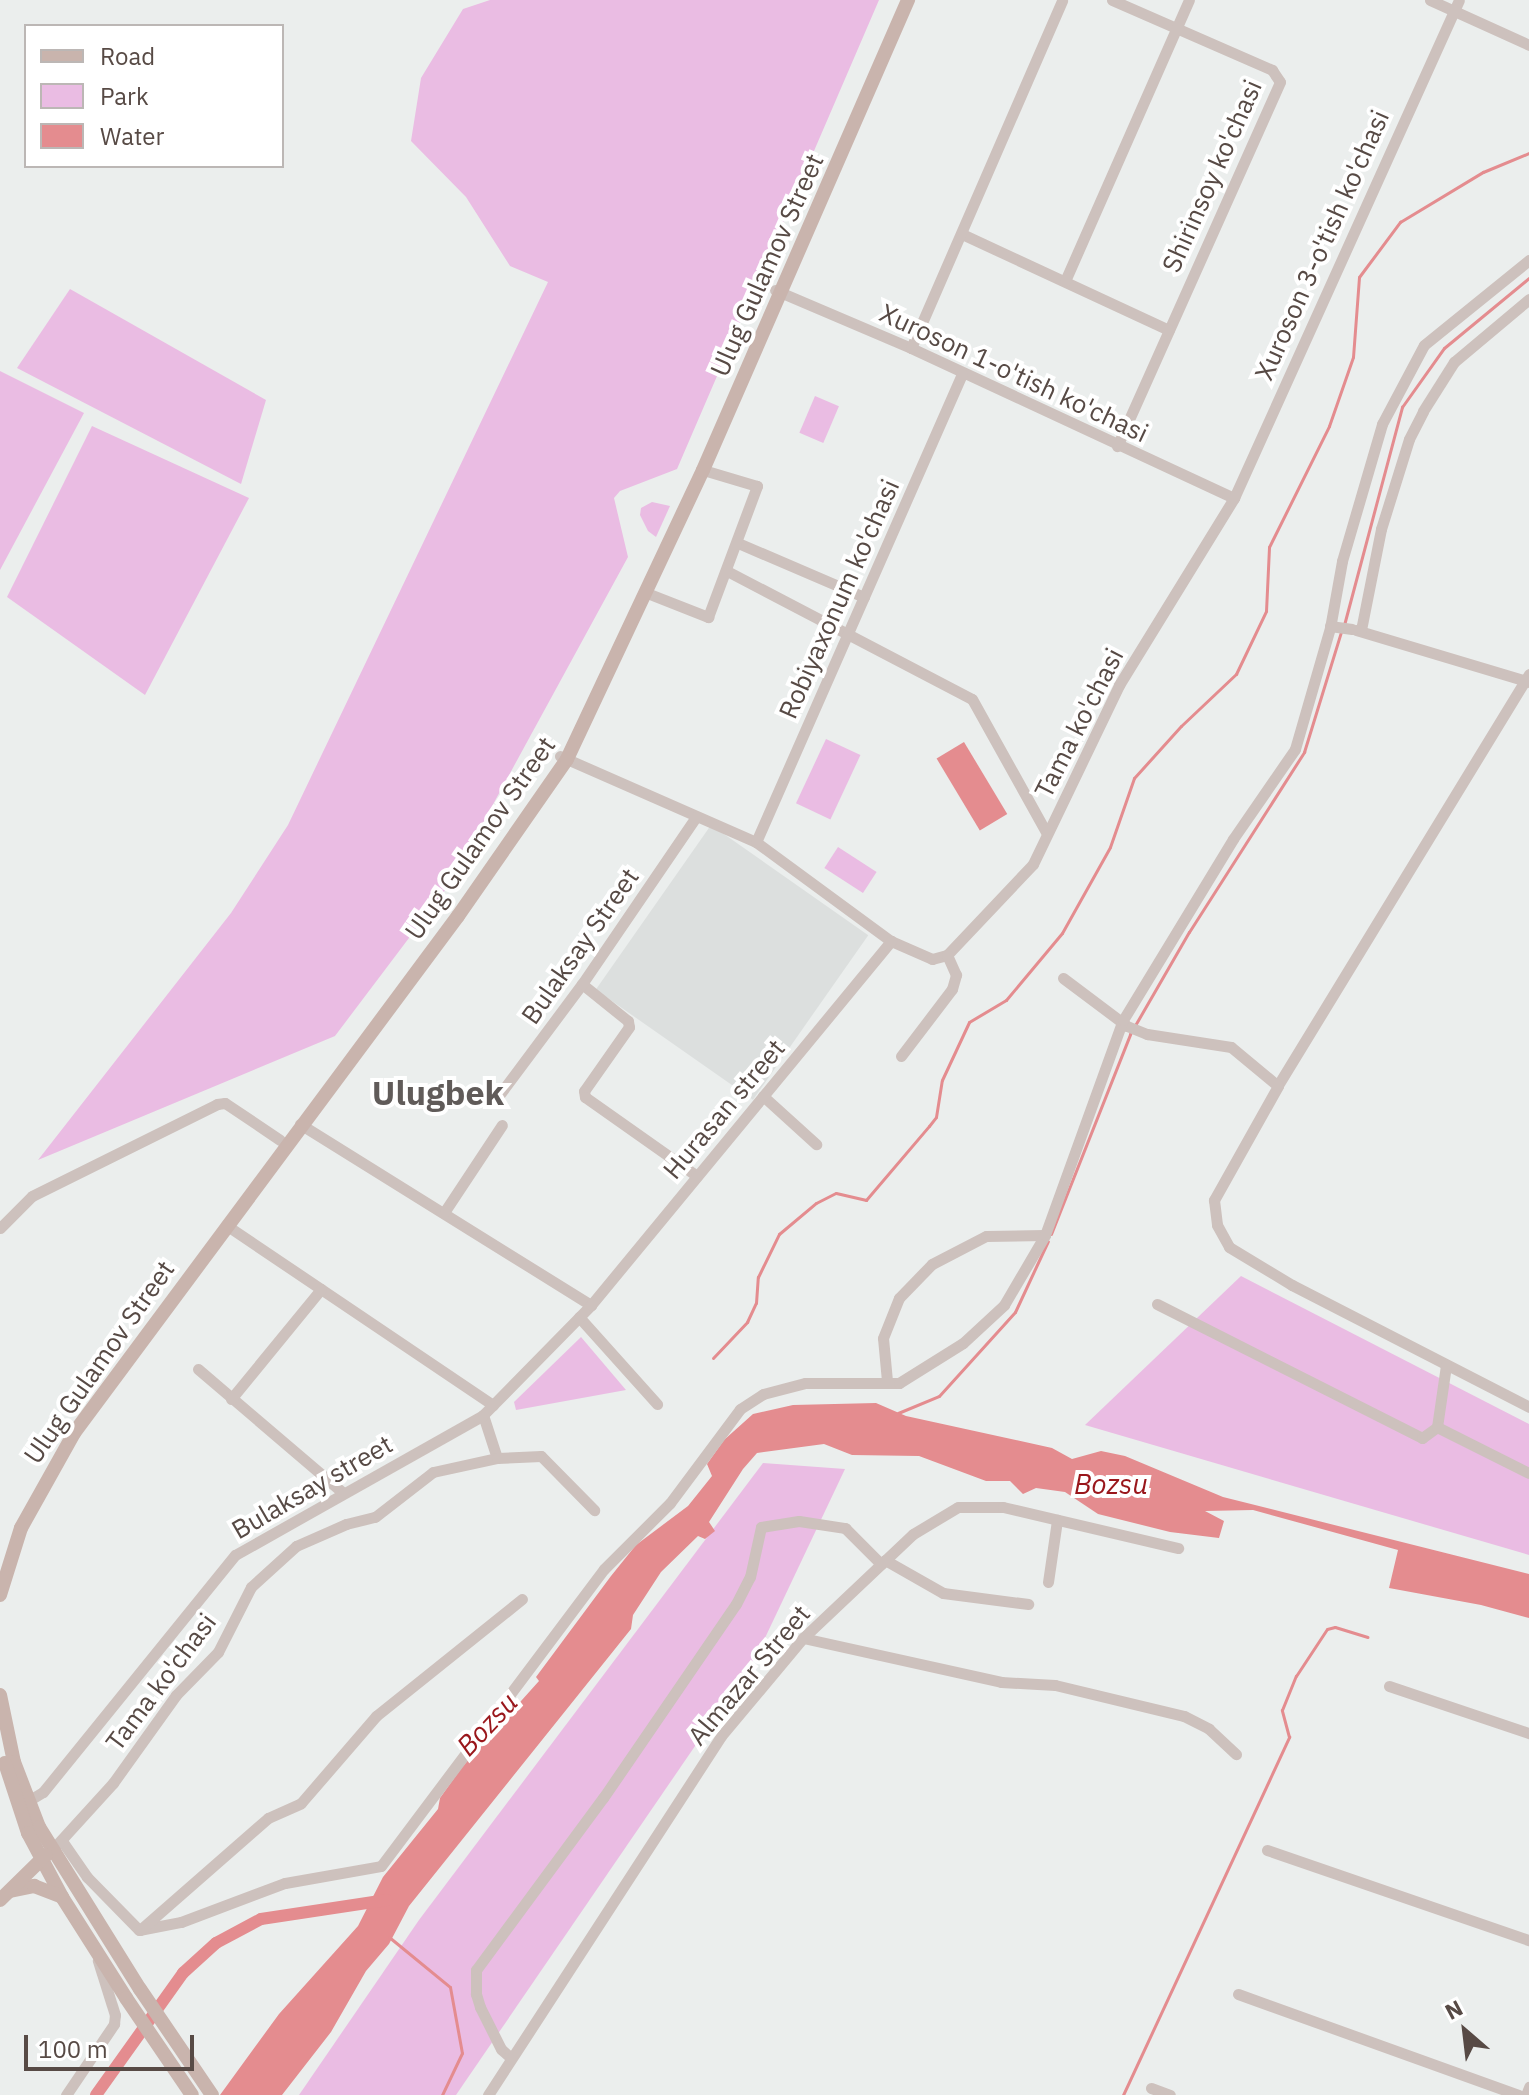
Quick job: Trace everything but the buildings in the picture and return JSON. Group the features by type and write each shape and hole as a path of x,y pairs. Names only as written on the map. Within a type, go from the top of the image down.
{"main road":[{"name":"Ulug Gulamov Street","path":"0,1595 21,1528 59,1456 300,1124 476,890 563,757 647,593 703,470 902,0"},
{"name":"Ulug Gulamov Street","path":"0,1566 28,1502 68,1429 280,1140 453,912 563,757 908,0"},
{"path":"0,1695 6,1765"},
{"path":"0,1744 23,1804 179,2050 210,2093"},
{"path":"3,1896 52,1850"},
{"path":"52,1850 62,1897 192,2095"},
{"path":"3,1896 34,1886 62,1897"}],"street":[{"path":"911,348 1062,0"},
{"name":"Shirinsoy ko'chasi","path":"1112,0 1272,70 1280,82 1117,446"},
{"path":"1065,281 1189,0"},
{"path":"1430,0 1457,5 1529,45"},
{"name":"Xuroson 3-o'tish ko'chasi","path":"1234,498 1355,224 1457,5"},
{"path":"962,234 1169,330"},
{"path":"139,1930 181,1922 285,1883 381,1866 604,1569 670,1503 740,1409 763,1394 805,1383 899,1383 963,1343 1004,1305 1045,1235 1125,1023 1233,839 1295,749 1330,627 1342,561 1382,424 1424,345 1529,260"},
{"name":"Хuroson 1-o'tish ko'chasi","path":"777,292 911,348 1234,498"},
{"path":"1356,630 1381,529 1409,439 1423,411 1454,362 1529,299"},
{"name":"Robiyaxonum ko'chasi","path":"756,842 962,374"},
{"path":"647,593 708,617 757,486 703,470"},
{"name":"Tama ko'chasi","path":"947,955 1033,864 1119,685 1234,498"},
{"path":"738,543 864,597"},
{"path":"727,571 972,699 1047,834"},
{"path":"1330,627 1356,630 1528,679 1278,1086 1214,1200 1217,1225 1229,1247 1292,1285 1529,1407"},
{"path":"563,757 756,842 891,941 932,959 947,955 956,975 952,989 901,1056"},
{"name":"Bulaksay Street","path":"497,1098 582,984 696,817"},
{"name":"Hurasan street","path":"591,1305 891,941"},
{"path":"1063,978 1125,1023 1147,1034 1231,1047 1278,1086"},
{"path":"582,984 628,1021 629,1027 584,1091 585,1097 697,1176"},
{"path":"763,1096 816,1144"},
{"path":"0,1228 32,1196 217,1104 225,1103 280,1140"},
{"path":"300,1124 445,1211 591,1305"},
{"path":"445,1211 502,1125"},
{"path":"226,1225 493,1405"},
{"path":"887,1381 883,1338 899,1298 932,1264 986,1236 1045,1235"},
{"path":"231,1399 321,1289"},
{"path":"1157,1304 1422,1438 1437,1427 1446,1365"},
{"name":"Bulaksay street","path":"23,1804 43,1792 235,1555 483,1415 591,1305"},
{"path":"579,1317 657,1404"},
{"path":"198,1369 343,1493"},
{"path":"483,1415 497,1458"},
{"path":"1437,1427 1529,1473"},
{"name":"Tama ko'chasi","path":"52,1850 113,1783 176,1695 218,1652 251,1587 269,1568 316,1536 375,1517 433,1472 497,1458 541,1456 594,1510"},
{"name":"Almazar Street","path":"488,2095 721,1736 803,1638 913,1534 958,1507 1003,1507 1178,1548"},
{"path":"1048,1582 1057,1520"},
{"path":"511,2058 501,2049 480,2007 476,1994 476,1970 603,1798 736,1604 750,1577 761,1527 799,1521 845,1528 883,1562 943,1593 1028,1604"},
{"path":"139,1930 268,1818 301,1803 376,1716 522,1599"},
{"path":"803,1638 1001,1682 1055,1685 1184,1716 1209,1729 1236,1754"},
{"path":"1389,1686 1529,1733"},
{"path":"52,1850 87,1877 139,1930"},
{"path":"1267,1850 1529,1940"},
{"path":"66,2095 114,2024 115,2015 95,1951"},
{"path":"1238,1994 1518,2095"},
{"path":"1526,2095 1529,2087"},
{"path":"1151,2088 1170,2095"}],"shaded area":[{"path":"711,825 868,935 753,1100 596,990"}],"green space":[{"path":"490,0 879,0 677,469 620,491 614,498 628,557 449,885 335,1036 38,1160 231,913 288,825 548,282 510,266 466,197 411,141 421,78 463,9"},
{"path":"70,289 266,400 241,484 17,368"},
{"path":"0,371 84,413 0,570"},
{"path":"815,396 839,406 823,443 799,433"},
{"path":"92,426 249,498 145,695 7,597"},
{"path":"652,502 670,506 656,537 648,531 640,515 641,508"},
{"path":"826,739 860,755 830,819 796,803"},
{"path":"838,847 877,872 863,893 824,868"},
{"path":"1241,1276 1529,1424 1529,1555 1085,1425"},
{"path":"581,1337 626,1390 516,1410 514,1402"},
{"path":"763,1463 845,1469 756,1657 456,2095 299,2095 419,1920"}],"water":[{"path":"964,742 1007,814 980,830 937,758"},
{"name":"Bozsu","path":"876,1403 906,1416 1052,1448 1072,1459 1101,1451 1125,1456 1223,1497 1529,1574 1529,1618 1481,1605 1389,1588 1398,1550 1253,1510 1205,1511 1224,1521 1219,1538 1170,1532 1098,1514 1065,1492 1036,1488 1023,1494 1010,1481 986,1481 919,1456 852,1455 824,1444 757,1453 709,1522 715,1531 705,1539 698,1536 661,1572 633,1615 631,1629 409,1906 389,1944 366,1971 331,2032 282,2095 220,2095 279,2014 358,1926 383,1877 438,1809 440,1798 462,1767 539,1681 536,1677 611,1576 636,1545 688,1506 712,1476 707,1464 724,1440 753,1414 793,1405"}],"waterway":[{"path":"713,1358 747,1322 756,1303 758,1277 779,1234 816,1203 836,1193 866,1200 936,1117 942,1080 969,1022 1006,1000 1062,933 1110,847 1134,778 1181,726 1236,674 1266,611 1269,547 1329,426 1353,357 1359,277 1400,222 1483,172 1529,153"},
{"path":"1344,625 1402,407 1444,348 1529,278"},
{"path":"1051,1234 1130,1034 1189,932 1304,752 1341,632"},
{"path":"898,1413 939,1396 1015,1312 1048,1241"},
{"path":"1123,2095 1289,1737 1282,1710 1296,1676 1327,1629 1335,1627 1368,1637"},
{"path":"96,2095 183,1973 216,1943 261,1919 387,1900"},
{"path":"389,1937 450,1987 462,2053 442,2095"}],"district":[{"name":"Ulugbek","path":"438,1093"}]}
